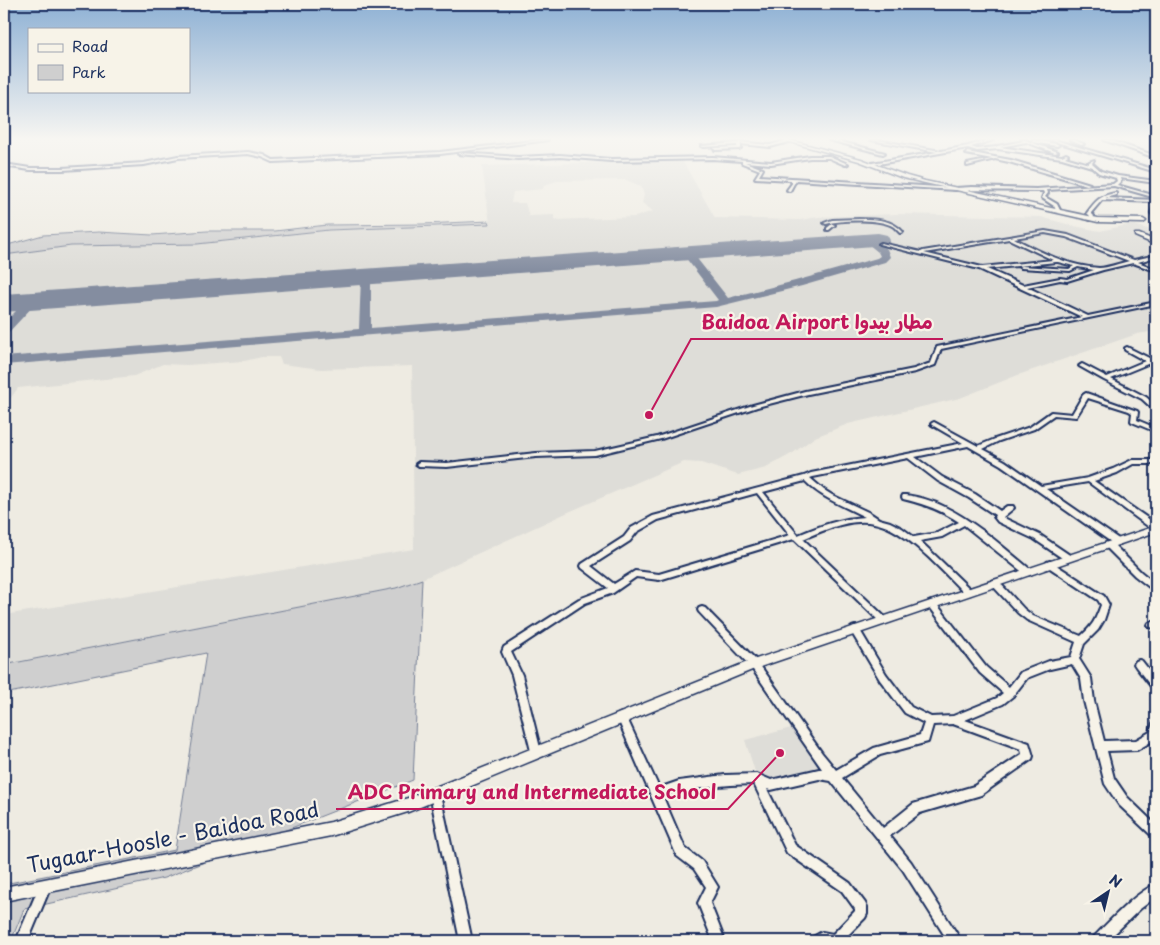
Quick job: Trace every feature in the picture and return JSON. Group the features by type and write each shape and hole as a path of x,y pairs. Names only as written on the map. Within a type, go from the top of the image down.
{"main road":[{"path":"1091,218 1119,222 1143,221"},
{"path":"1137,235 1156,243"},
{"path":"408,805 754,664 1156,528"}],"street":[{"path":"789,190 792,184"},
{"path":"877,184 958,189 1044,189 1114,185 1156,197"},
{"path":"936,184 1091,218 1092,216 1089,212 1096,207 1101,199 1114,194"},
{"path":"937,191 958,189"},
{"path":"1044,189 1046,193 1043,197 1056,205 1058,210"},
{"path":"1101,199 1156,201"},
{"path":"1156,205 1153,213 1156,217"},
{"path":"826,223 832,221 869,220 892,224 900,228 901,232"},
{"path":"828,229 833,225"},
{"path":"914,252 929,252 1037,232 1056,233 1156,270"},
{"path":"1010,238 1057,261 1076,267 1102,269"},
{"path":"881,244 981,268 1087,317"},
{"path":"1022,287 1060,279 1067,280 1102,269 1156,256"},
{"path":"981,268 1057,261"},
{"path":"1134,262 1156,264"},
{"path":"1011,266 1053,270 1070,270 1076,267"},
{"path":"419,464 447,465 536,455 615,449 659,438 755,406 807,392 915,370 933,364 939,348 1156,303"},
{"path":"1127,349 1156,364"},
{"path":"1106,379 1156,358"},
{"path":"1082,366 1144,398 1156,409"},
{"path":"978,449 997,440 1032,428 1053,413 1074,416 1086,395 1135,412 1134,421 1156,433"},
{"path":"934,424 1041,488 1113,543 1138,574 1156,588"},
{"path":"614,588 584,566 627,539 634,530 656,518 758,492 806,478 811,474 969,444"},
{"path":"910,456 940,479 972,496 1000,515"},
{"path":"1041,488 1089,480 1115,471 1132,462 1156,462"},
{"path":"806,478 827,494 862,510 876,520 902,531 968,592"},
{"path":"1089,480 1156,528"},
{"path":"758,492 796,537 883,620"},
{"path":"906,497 916,498 941,508 965,522 1028,572"},
{"path":"1000,515 1010,508"},
{"path":"1000,515 998,517 1001,520 1037,537 1068,558"},
{"path":"536,752 517,675 506,652 566,611 582,601 614,588 635,574 659,577 844,522 876,520"},
{"path":"913,540 939,535 965,522"},
{"path":"1050,564 1101,598 1105,605 1095,628 1081,640 1074,660"},
{"path":"995,583 1030,618 1081,640"},
{"path":"932,604 983,670 1010,693"},
{"path":"702,610 754,664 807,742 908,866 955,941"},
{"path":"855,630 884,677 908,710 930,721 953,720 1000,701 1010,693 1024,675 1049,665 1074,660"},
{"path":"1074,660 1086,678 1089,701 1109,780 1123,802 1156,832"},
{"path":"1139,664 1156,686"},
{"path":"622,717 681,852 698,865 712,886 704,903 720,941"},
{"path":"883,835 918,808 977,792 1028,756 1025,746 953,720"},
{"path":"656,794 679,786 725,780 757,779 770,785 819,774 835,776 878,752 924,739 930,721"},
{"path":"1101,746 1136,746 1154,735 1156,726"},
{"path":"757,779 791,848 846,887 862,907 861,914 835,940 822,938 817,941"},
{"path":"435,794 466,941"},
{"name":"Tugaar-Hoosle - Baidoa Road","path":"4,894 331,829 408,805"},
{"path":"22,941 46,885"},
{"path":"1098,941 1136,905 1156,890"}],"shaded area":[{"path":"484,184 547,184 544,185 543,189 513,192 511,203 525,203 529,216 554,215 554,220 635,217 653,211 642,203 644,195 641,186 636,184 696,184 715,218 800,220 818,217 897,214 1041,217 1100,231 1132,224 1156,232 1156,331 1137,334 1018,375 960,398 848,424 815,437 793,453 766,468 738,475 701,463 684,462 422,579 396,588 4,665 4,615 414,549 412,366 321,369 282,364 279,357 187,365 163,364 134,376 18,388 4,407 4,255 71,246 197,244 329,230 490,224"},
{"path":"795,727 820,767 786,778 757,778 745,740"}],"green space":[{"path":"489,221 490,224 329,230 197,244 71,246 4,255 4,246 43,235 99,232 152,235 207,231 275,231 327,225"},
{"path":"422,579 413,780 164,878 24,909 11,941 4,941 4,884 175,850 206,653 4,694 4,665 396,588"}],"taxiway":[{"path":"725,302 798,284 881,260 885,257 883,251 868,240"},
{"path":"687,253 725,302"},
{"path":"365,332 366,277"},
{"path":"4,330 32,301"},
{"path":"4,361 725,302"}],"runway":[{"path":"4,303 878,240"}],"place":[{"name":"Baidoa Airport مطار بيدوا","path":"649,415"},
{"name":"ADC Primary and Intermediate School","path":"780,753"}]}
